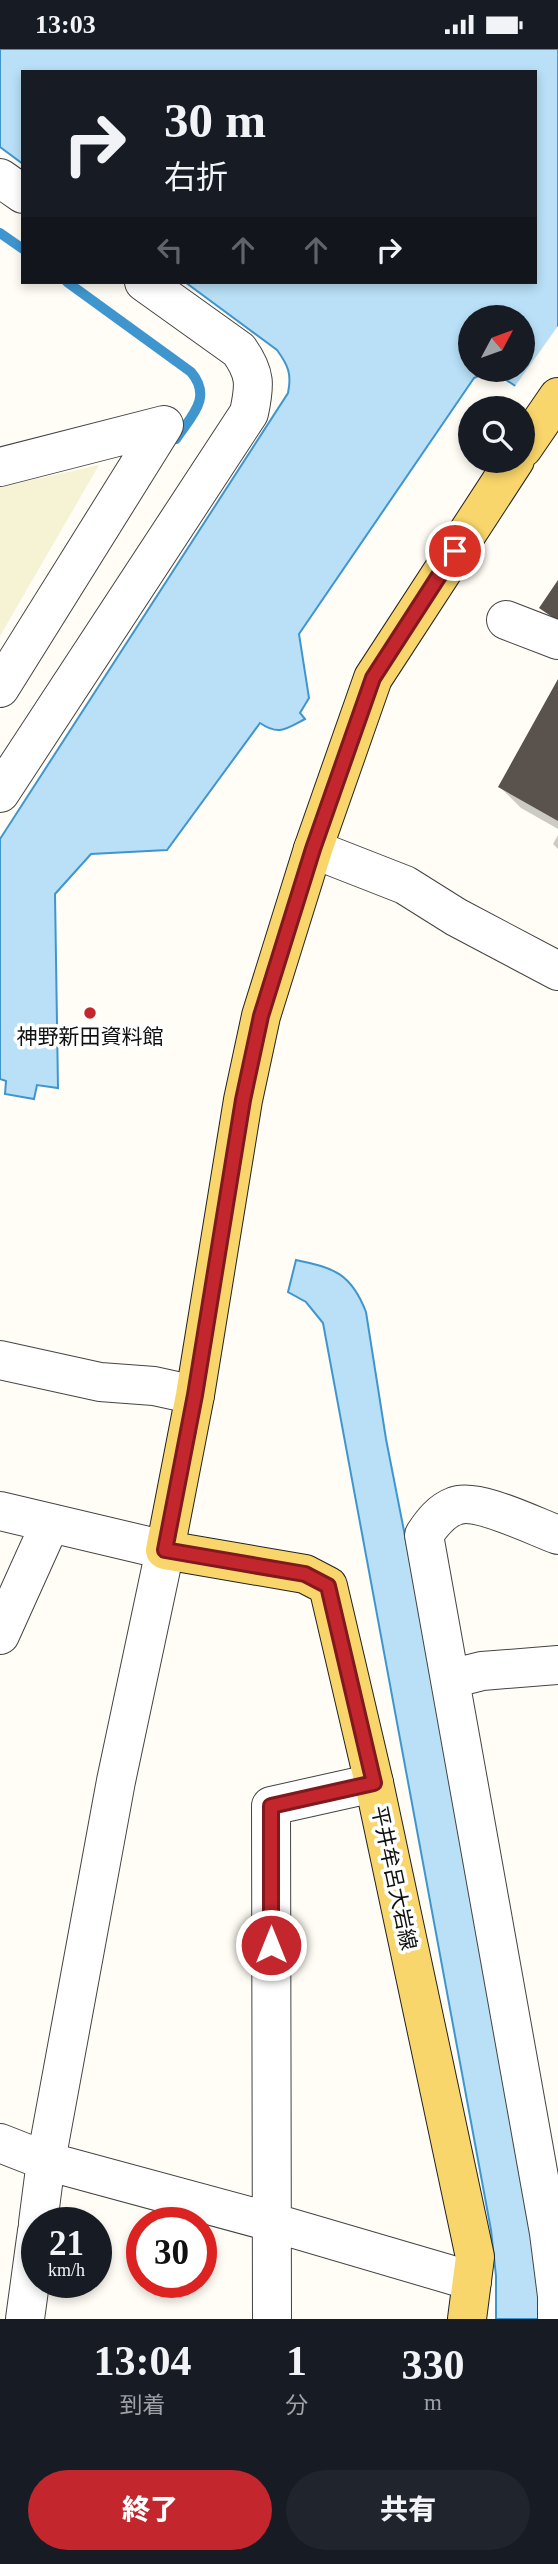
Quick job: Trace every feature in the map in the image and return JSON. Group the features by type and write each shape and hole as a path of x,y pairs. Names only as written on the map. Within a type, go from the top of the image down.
{"main road":[{"path":"165,1550 195,1395 243,1100 261,1016 313,849 373,678 507,473"},
{"name":"平井牟呂大岩線","path":"165,1550 305,1574 328,1586 374,1783 475,2257 467,2319"}],"street":[{"path":"0,178 21,193"},
{"path":"0,793 249,413 255,387 250,366 239,350 147,284"},
{"path":"0,467 164,425 0,688"},
{"path":"506,619 558,640"},
{"path":"313,849 405,885 456,917 558,971"},
{"path":"0,1360 100,1382 154,1386 195,1395"},
{"path":"557,2319 557,2296 548,2233 542,2108 450,1679 424,1535 434,1520 456,1505 473,1504 558,1535"},
{"path":"0,1511 165,1550 116,1781 46,2161 40,2207"},
{"path":"0,1635 50,1524"},
{"path":"450,1679 482,1671 558,1665"},
{"path":"272,2319 271,1806 374,1783"},
{"path":"0,2143 46,2161 271,2222 472,2281"},
{"path":"25,2319 28,2298"}],"shaded area":[{"path":"99,465 0,636 0,487"}],"water":[{"path":"0,49 558,49 558,414 535,399 535,396 531,396 509,382 536,381 536,305 458,305 458,382 471,382 462,396 458,396 458,401 299,634 309,698 300,713 305,719 282,730 260,723 167,850 91,854 55,894 58,1088 37,1085 34,1099 5,1094 6,1081 0,1079 0,839 288,393 288,370 277,350 188,284 537,284 537,70 21,70 21,163 0,147"},
{"path":"296,1260 340,1274 354,1289 366,1312 386,1439 461,1822 540,2271 539,2319 496,2319 496,2276 491,2230 323,1323 306,1302 288,1292"}],"pier":[{"path":"558,326 558,418 535,403 535,396 524,396 513,389 518,382 536,381 536,357"}],"building":[{"path":"558,580 558,621 539,608"},
{"path":"558,679 558,821 498,787"}],"waterway":[{"path":"0,233 21,248"},
{"path":"70,284 191,372 197,381 200,399 193,415 176,439"}],"place":[{"name":"神野新田資料館","path":"90,1013"}],"route":[{"path":"271,1945 271,1806 374,1783 328,1586 305,1574 165,1550 195,1395 243,1100 261,1016 313,849 373,678 455,551"}]}
